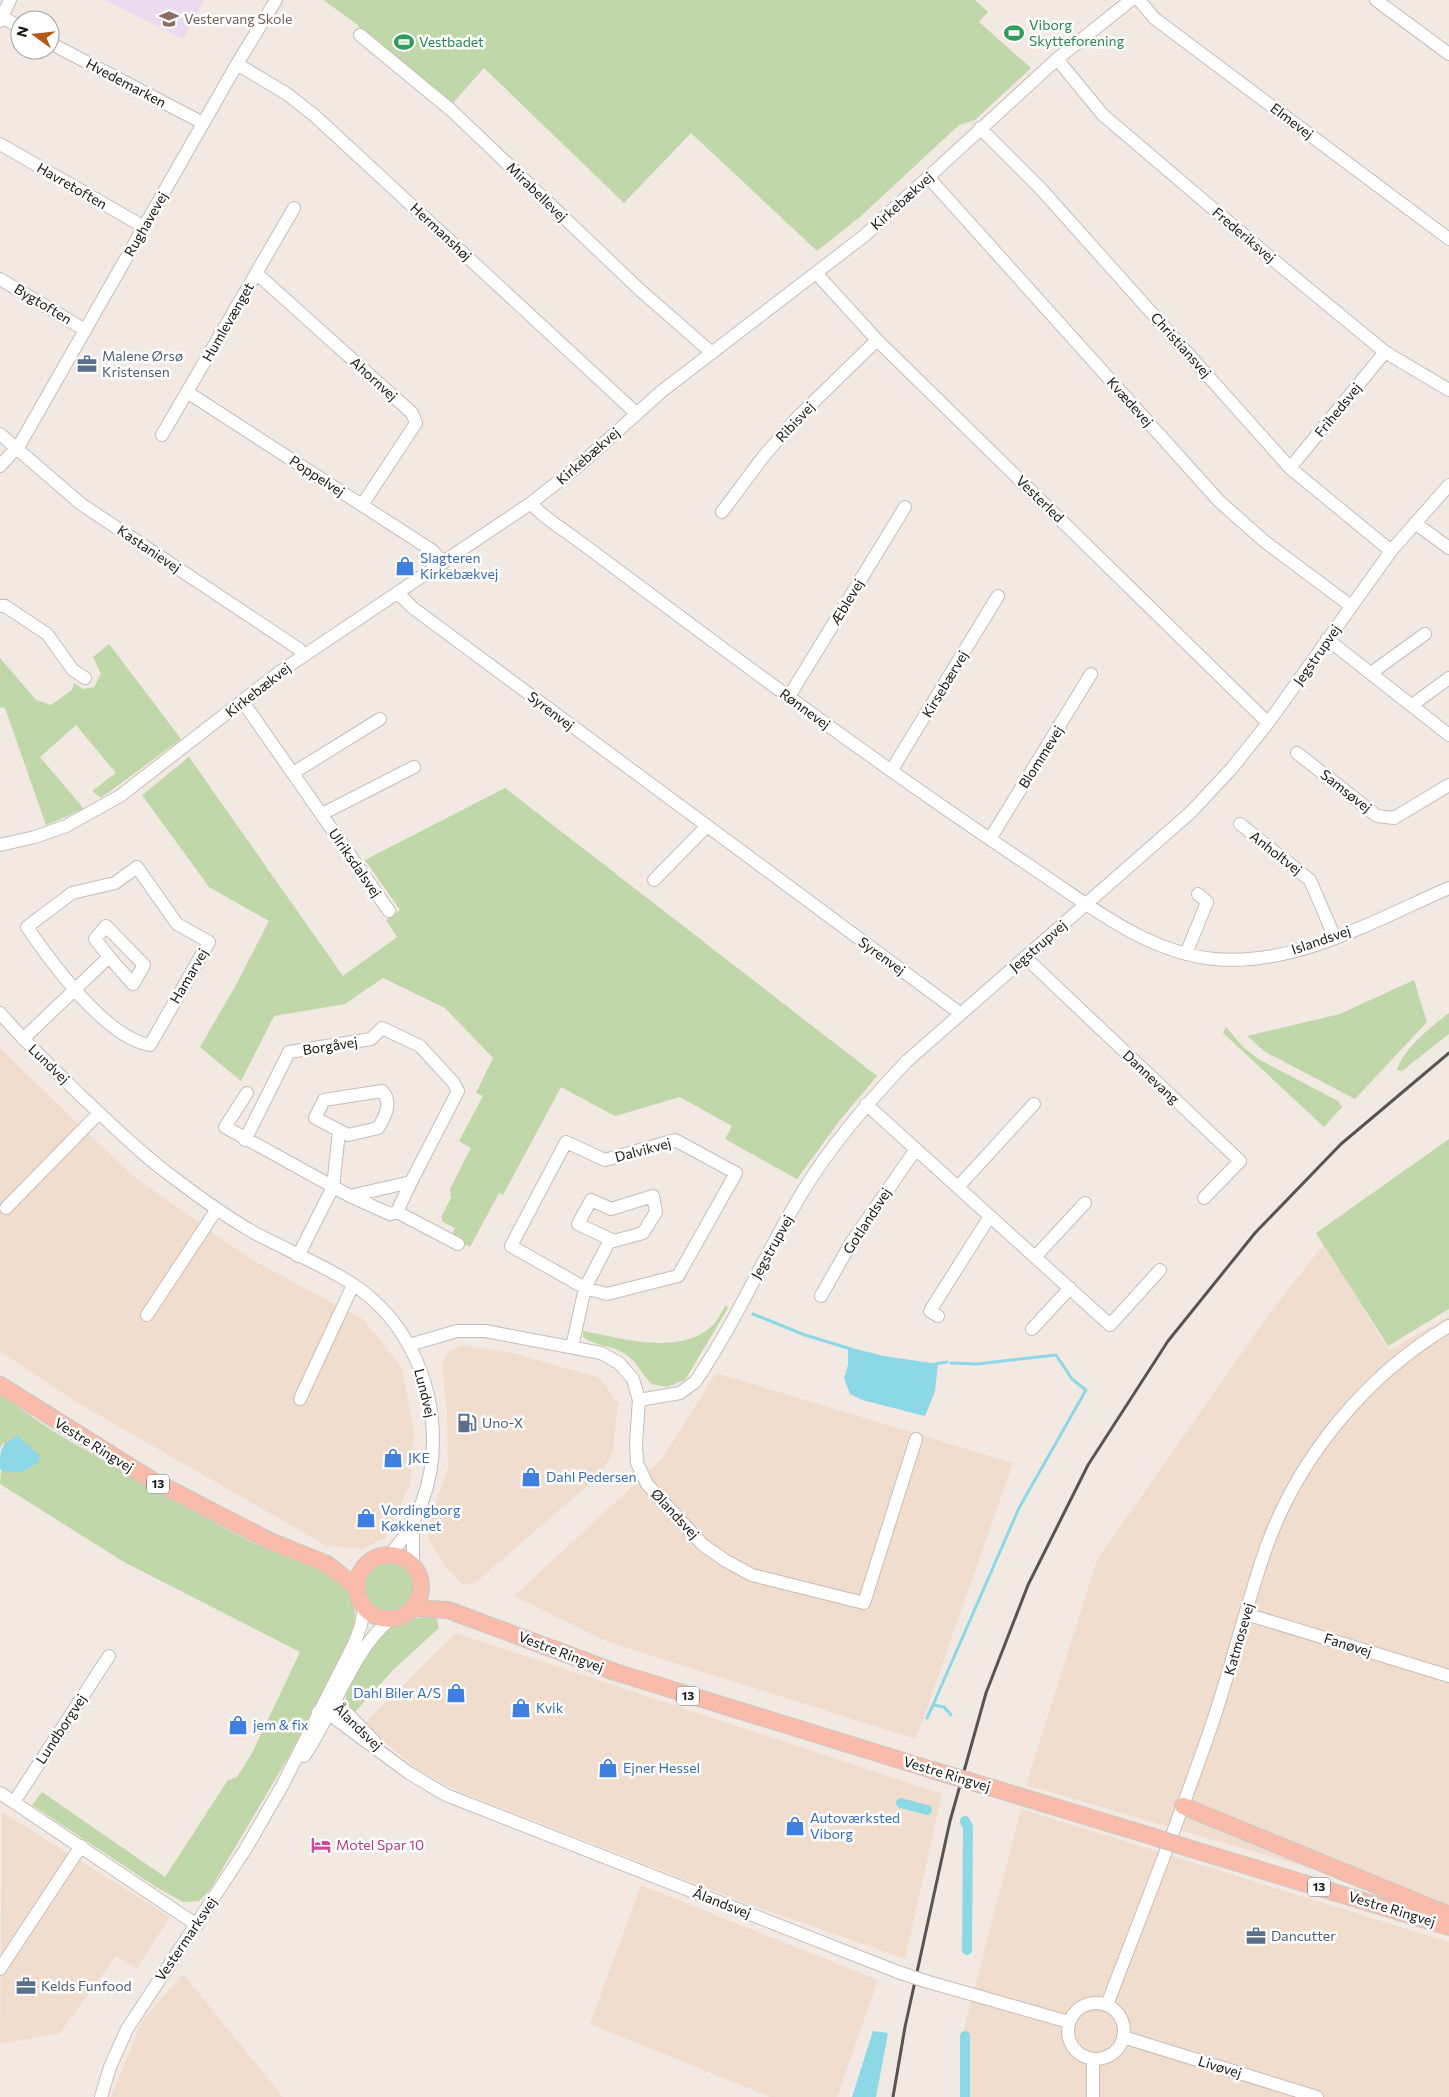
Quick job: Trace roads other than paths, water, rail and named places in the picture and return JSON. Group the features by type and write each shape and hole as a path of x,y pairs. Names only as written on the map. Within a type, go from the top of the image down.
{"main road":[{"name":"Vestre Ringvej","path":"0,1385 150,1479 270,1541 326,1564 357,1588"},
{"name":"13","path":"366,1564 388,1555"},
{"path":"388,1555 402,1558 413,1566"},
{"name":"Vestre Ringvej","path":"326,1564 366,1564"},
{"path":"366,1564 359,1575 357,1588 364,1607 376,1616 391,1619"},
{"name":"13","path":"413,1566 419,1575 421,1586"},
{"name":"Vestre Ringvej","path":"421,1586 448,1610"},
{"path":"413,1608 419,1598 421,1586"},
{"name":"Vestre Ringvej","path":"413,1608 448,1610 615,1672 1449,1926"},
{"name":"13","path":"391,1619 403,1616 413,1608"},
{"path":"1183,1806 1449,1915"}],"street":[{"path":"1,19 10,0"},
{"name":"Rughavevej","path":"0,466 17,449 202,123 276,0"},
{"name":"Kirkebækvej","path":"0,845 35,837 66,826 120,796 303,656 531,504 582,463 636,413 864,236 1057,59 1131,0"},
{"name":"Elmevej","path":"1139,0 1154,18 1449,239"},
{"path":"1376,0 1449,54"},
{"name":"Mirabellevej","path":"360,35 451,110 640,290 712,353"},
{"name":"Hvedemarken","path":"60,47 202,123"},
{"name":"Frederiksvej","path":"1057,59 1103,115 1271,258 1385,352 1449,390"},
{"name":"Hermanshøj","path":"237,64 287,94 315,116 636,413"},
{"name":"Christiansvej","path":"980,128 1041,189 1290,468 1391,551"},
{"name":"Havretoften","path":"0,144 144,227"},
{"name":"Kvædevej","path":"929,178 1218,500 1264,540 1351,606"},
{"name":"Humlevænget","path":"162,435 294,208"},
{"name":"Ahornvej","path":"256,272 412,413 416,423 362,505"},
{"name":"Vesterled","path":"816,273 877,340 1268,723"},
{"name":"Bygtoften","path":"0,279 85,330"},
{"name":"Ribisvej","path":"722,512 763,457 795,420 877,340"},
{"name":"Frihedsvej","path":"1290,468 1385,352"},
{"name":"Poppelvej","path":"187,392 432,551 443,563"},
{"name":"Kastanievej","path":"0,434 81,504 299,649 303,656"},
{"name":"Jegstrupvej","path":"639,1400 680,1393 695,1382 805,1188 830,1150 866,1104 907,1061 1191,812 1232,768 1268,723 1391,551 1449,484"},
{"name":"Rønnevej","path":"531,504 788,698 990,839 1087,903"},
{"name":"Æblevej","path":"788,698 905,507"},
{"path":"1415,522 1449,548"},
{"name":"Syrenvej","path":"398,593 413,608 961,1014"},
{"name":"Kirsebærvej","path":"891,771 998,596"},
{"path":"0,606 5,606 47,634 73,670 85,678"},
{"path":"1371,673 1425,634"},
{"path":"1327,640 1449,735"},
{"name":"Blommevej","path":"990,839 1092,674"},
{"path":"1412,705 1449,678"},
{"name":"Ulriksdalsvej","path":"243,702 389,911"},
{"path":"293,772 380,719"},
{"name":"Samsøvej","path":"1298,753 1377,816 1394,818 1449,785"},
{"name":"Ulriksdalsvej","path":"322,814 414,767"},
{"name":"Anholtvej","path":"1240,824 1310,880 1334,938"},
{"path":"654,880 706,826"},
{"name":"Hamarvej","path":"137,867 177,924 209,942 150,1045 137,1043 118,1032 76,990 44,952 27,927 72,893 115,883 137,867"},
{"name":"Islandsvej","path":"1087,903 1139,936 1186,954 1239,960 1271,956 1334,938 1449,888"},
{"path":"1186,954 1207,902 1198,894"},
{"path":"23,1039 109,957"},
{"name":"Dannevang","path":"1025,957 1240,1161 1204,1198"},
{"name":"Lundvej","path":"0,1013 23,1039 99,1113 172,1177 217,1209 298,1256 353,1284 392,1319 409,1345 422,1375 433,1423 433,1453 428,1486 414,1524 403,1541 388,1555"},
{"name":"Borgåvej","path":"245,1140 289,1052 371,1039 382,1028 420,1046 454,1082 458,1091 397,1212"},
{"path":"382,1091 386,1095 387,1113 378,1128 348,1135 339,1132 315,1118 324,1100 382,1091"},
{"path":"247,1093 225,1128 350,1196 390,1214 397,1212 458,1244"},
{"path":"866,1104 1110,1325 1160,1270"},
{"path":"958,1187 1034,1104"},
{"path":"6,1208 99,1113"},
{"path":"298,1256 333,1187 339,1132"},
{"name":"Dalvikvej","path":"675,1140 736,1173 678,1276 607,1294 586,1288 511,1246 566,1142 605,1160 675,1140"},
{"name":"Gotlandsvej","path":"822,1296 851,1243 916,1149"},
{"path":"350,1196 411,1182"},
{"path":"653,1196 656,1212 643,1233 614,1241 610,1240 578,1224 591,1200 611,1209 653,1196"},
{"path":"1035,1257 1085,1203"},
{"path":"147,1315 217,1209"},
{"path":"938,1316 930,1311 990,1216"},
{"path":"572,1347 586,1288 610,1240"},
{"path":"300,1400 353,1284"},
{"path":"1032,1329 1070,1288"},
{"name":"Katmosevej","path":"1107,2005 1211,1728 1265,1551 1284,1504 1306,1466 1349,1410 1391,1366 1449,1326"},
{"name":"Ølandsvej","path":"409,1345 457,1331 485,1331 601,1353 619,1363 633,1378 639,1400 636,1442 637,1462 647,1484 703,1545 726,1561 752,1575 864,1603 916,1439"},
{"name":"Lundvej","path":"413,1566 414,1524"},
{"name":"Vestermarksvej","path":"331,1701 361,1625 364,1607"},
{"name":"Fanøvej","path":"1246,1614 1449,1676"},
{"name":"Vestermarksvej","path":"101,2097 110,2067 127,2029 197,1925 367,1643 391,1619"},
{"name":"Lundborgvej","path":"14,1802 108,1656"},
{"name":"Ålandsvej","path":"331,1701 388,1757"},
{"name":"Ålandsvej","path":"324,1713 410,1773 446,1795 898,1972 1069,2022"},
{"path":"0,1793 197,1925"},
{"path":"0,1969 81,1846"},
{"path":"1088,2004 1107,2005 1121,2018 1123,2037 1121,2045 1109,2056 1093,2059 1078,2053 1072,2047 1067,2031 1069,2022 1080,2008 1088,2004"},
{"name":"Livøvej","path":"1123,2037 1317,2097"},
{"path":"1092,2097 1093,2059"}],"water":[{"path":"848,1347 884,1356 938,1364 935,1391 925,1416 862,1400 850,1394 844,1378 848,1365"},
{"path":"18,1436 40,1456 38,1463 22,1472 2,1471 0,1469 0,1462 2,1448"},
{"path":"873,2031 888,2033 876,2097 852,2097"}],"waterway":[{"path":"753,1314 805,1335 851,1349"},
{"path":"933,1705 1019,1508 1086,1390 1072,1379 1056,1355 977,1364 951,1363"},
{"path":"935,1364 947,1362"},
{"path":"927,1718 933,1705 944,1707 951,1715"},
{"path":"901,1803 927,1810"},
{"path":"965,1821 968,1827 967,1950"},
{"path":"965,2036 965,2097"}],"railway":[{"path":"893,2097 905,2027 950,1821 986,1693 1028,1585 1088,1465 1168,1341 1255,1233 1341,1144 1449,1053"}],"place":[{"name":"Vestervang Skole","path":"169,19"},
{"name":"Viborg Skytteforening","path":"1014,33"},
{"name":"Vestbadet","path":"404,42"},
{"name":"Malene Ørsø Kristensen","path":"87,364"},
{"name":"Slagteren Kirkebækvej","path":"405,566"},
{"name":"Uno-X","path":"467,1423"},
{"name":"JKE","path":"393,1458"},
{"name":"Dahl Pedersen","path":"531,1477"},
{"name":"Vordingborg Køkkenet","path":"366,1518"},
{"name":"Dahl Biler A/S","path":"456,1693"},
{"name":"Kvik","path":"521,1708"},
{"name":"jem & fix","path":"238,1725"},
{"name":"Ejner Hessel","path":"608,1768"},
{"name":"Autoværksted Viborg","path":"795,1826"},
{"name":"Motel Spar 10","path":"321,1845"},
{"name":"Dancutter","path":"1256,1936"},
{"name":"Kelds Funfood","path":"26,1986"}]}
